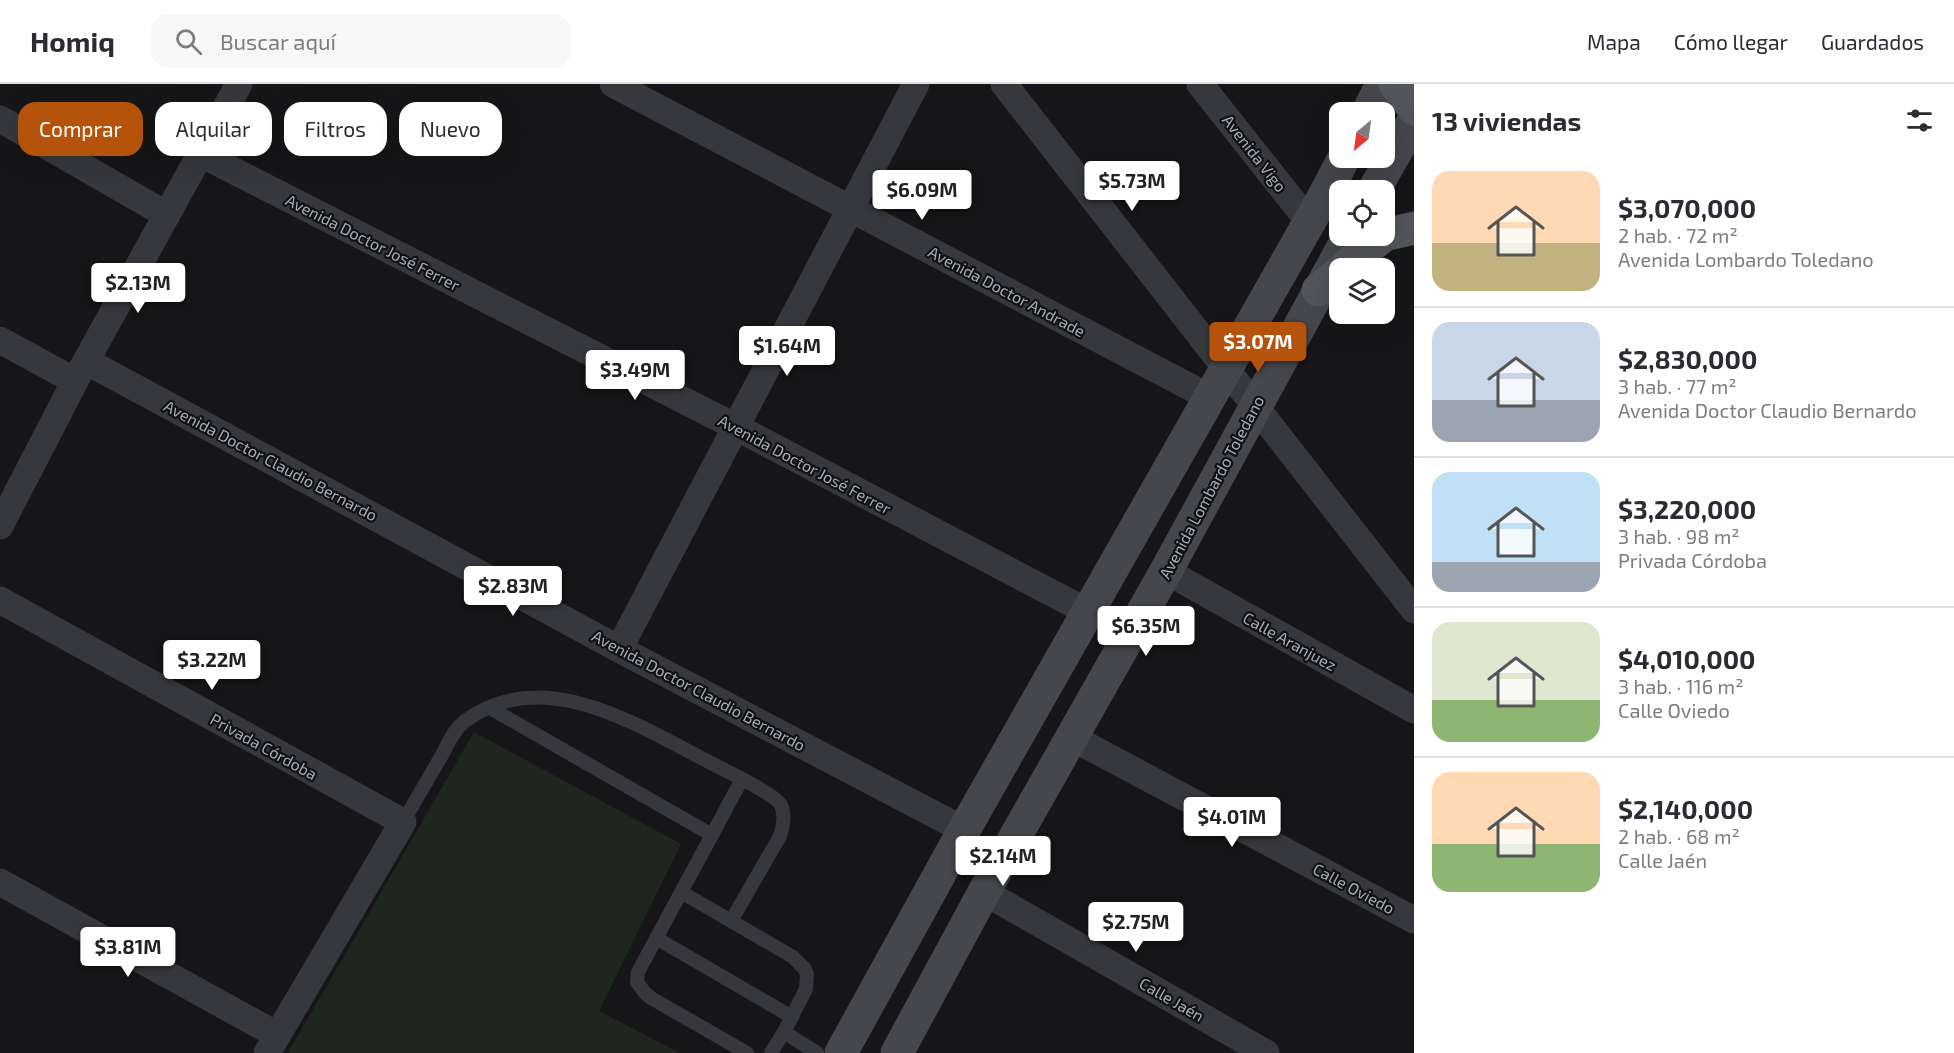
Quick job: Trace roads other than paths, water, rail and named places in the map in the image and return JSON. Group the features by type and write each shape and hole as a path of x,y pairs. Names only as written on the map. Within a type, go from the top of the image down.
{"main road":[{"path":"1373,102 1382,84"},
{"path":"1395,84 1414,109"},
{"path":"1380,180 1414,120"},
{"path":"841,1053 964,830 1225,368 1310,223 1339,168"},
{"path":"1395,232 1414,228"},
{"path":"1356,258 1371,246"},
{"name":"Avenida Lombardo Toledano","path":"897,1053 942,967 1166,571 1255,405 1329,281"},
{"path":"942,967 949,936 982,873 984,863 983,846 964,830"}],"street":[{"path":"229,102 239,84"},
{"name":"Avenida Doctor Andrade","path":"613,84 1209,397"},
{"path":"619,649 916,84"},
{"path":"1004,84 1414,610"},
{"name":"Avenida Vigo","path":"1200,84 1310,223"},
{"path":"0,119 167,214"},
{"path":"0,525 80,371 200,156"},
{"name":"Avenida Doctor José Ferrer","path":"205,156 736,427 1088,612"},
{"name":"Avenida Doctor Claudio Bernardo","path":"0,340 80,371 964,830"},
{"name":"Calle Aranjuez","path":"1166,571 1414,710"},
{"name":"Privada Córdoba","path":"0,600 403,822"},
{"name":"Calle Oviedo","path":"1071,737 1414,920"},
{"path":"0,882 272,1044 403,822"},
{"name":"Calle Jaén","path":"984,892 1266,1053"}],"lane":[{"path":"403,822 460,725 490,708 510,701 534,697 555,698 609,712 742,779 781,805 783,821 780,836 731,921"},
{"path":"490,708 712,836"},
{"path":"742,779 636,977 639,987 651,999 747,1053"},
{"path":"681,892 793,957 804,968 807,974 806,989 771,1053"},
{"path":"656,938 792,1017"},
{"path":"784,1032 817,1053"}]}
